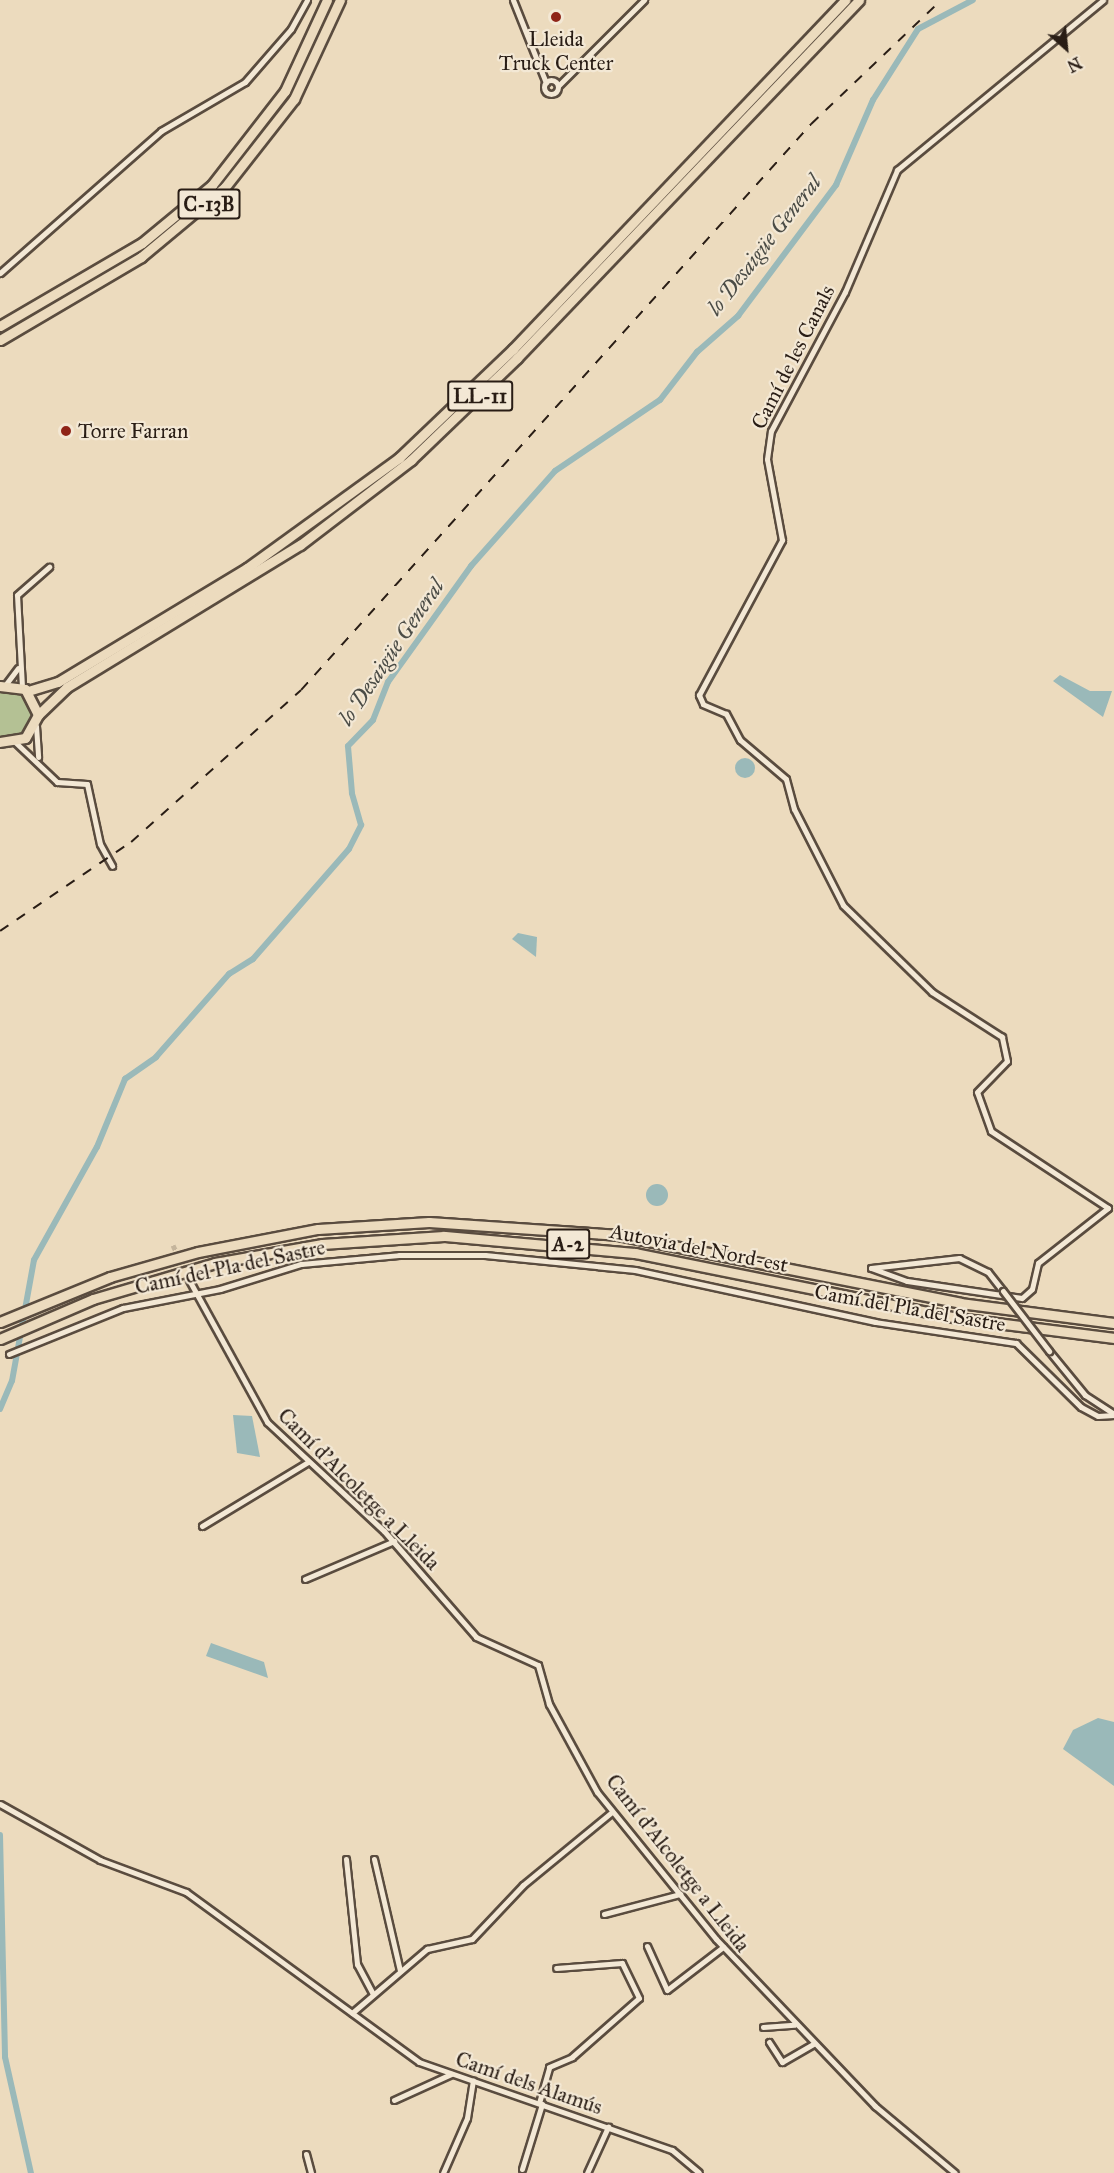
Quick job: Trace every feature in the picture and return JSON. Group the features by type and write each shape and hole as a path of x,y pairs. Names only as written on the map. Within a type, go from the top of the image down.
{"highway":[{"name":"C-13B","path":"0,326 132,250 204,193 275,108 327,0"},
{"name":"C-13B","path":"0,340 141,257 225,187 294,99 340,0"},
{"name":"LL-11","path":"3,685 25,689 58,682 247,568 399,458 505,357 845,0"},
{"name":"LL-11","path":"38,715 67,687 300,545 411,460 510,366 859,0"},
{"path":"0,742 15,742 36,726 38,715 25,689"},
{"name":"Autovia del Nord-est","path":"0,1322 129,1271 251,1240 357,1225 475,1222 650,1240 951,1302 1114,1323"},
{"name":"Autovia del Nord-est","path":"4,1337 120,1289 232,1259 350,1241 444,1236 635,1252 947,1316 1114,1338"}],"street":[{"path":"0,273 161,131 245,82 291,29 307,0"},
{"path":"513,0 550,94 644,0"},
{"name":"Camí de les Canals","path":"1103,0 897,170 845,292 771,431 767,459 782,540 699,697 726,714 740,740 786,779 794,809 837,899 932,992 1002,1037 1007,1061 977,1092 990,1131 1089,1191 1107,1212"},
{"path":"546,83 558,86"},
{"path":"25,689 18,668 17,595 49,567"},
{"path":"3,685 18,668"},
{"path":"36,726 32,740 38,759"},
{"path":"15,742 38,759 61,784 87,784 100,844 112,866"},
{"name":"Camí del Pla del Sastre","path":"1107,1212 1038,1263 1032,1289 1022,1298 907,1281 871,1268 958,1258 988,1272 1004,1291 1049,1351 1085,1395 1114,1415"},
{"name":"Camí del Pla del Sastre","path":"9,1354 123,1308 195,1295 301,1263 380,1256 476,1255 593,1265 875,1322 1016,1343 1081,1407 1098,1416 1114,1415"},
{"name":"Camí d'Alcoletge a Lleida","path":"189,1280 195,1295 267,1422 394,1541 476,1637 540,1667 555,1716 612,1812 723,1947 794,2025 880,2111 955,2173"},
{"path":"202,1526 308,1462"},
{"path":"305,1579 394,1541"},
{"name":"Camí dels Alamús","path":"0,1804 100,1860 186,1892 414,2060 677,2152 699,2173"},
{"path":"352,2013 400,1971 439,1942 472,1940 523,1885 612,1812"},
{"path":"346,1859 357,1964 374,1994"},
{"path":"374,1859 400,1971"},
{"path":"604,1914 680,1893"},
{"path":"647,1946 667,1990 723,1947"},
{"path":"522,2169 549,2067 572,2057 639,1998 622,1963 556,1968"},
{"path":"762,2026 794,2025"},
{"path":"769,2042 782,2062 813,2044"},
{"path":"394,2100 451,2074"},
{"path":"443,2173 467,2118 473,2080"},
{"path":"587,2173 608,2127"},
{"path":"306,2154 311,2173"}],"green space":[{"path":"0,690 27,697 33,716 20,736 0,736"}],"water":[{"path":"1060,675 1090,691 1112,691 1103,717 1053,681"},
{"path":"745,758 752,761 755,768 752,775 745,778 738,775 735,768 738,761"},
{"path":"518,933 537,937 536,957 512,939"},
{"path":"657,1184 665,1187 668,1195 665,1203 657,1206 649,1203 646,1195 649,1187"},
{"path":"233,1415 252,1416 260,1457 237,1453"},
{"path":"211,1643 264,1662 268,1678 206,1656"},
{"path":"1098,1718 1114,1722 1114,1786 1063,1749 1073,1730"}],"waterway":[{"name":"lo Desaigüe General","path":"0,1409 12,1381 34,1260 97,1147 125,1079 156,1057 229,974 253,959 349,849 361,825 352,793 348,746 373,720 388,682 471,566 555,471 660,400 697,352 738,316 836,185 873,100 918,29 973,0"},
{"name":"lo Desaigüe General","path":"0,1835 5,2057 31,2173"}],"tunnel":[{"path":"173,1245 189,1280"}],"railway":[{"path":"0,931 131,842 301,690 811,124 941,0"}],"place":[{"name":"Lleida Truck Center","path":"556,17"},
{"name":"Torre Farran","path":"66,431"}]}
